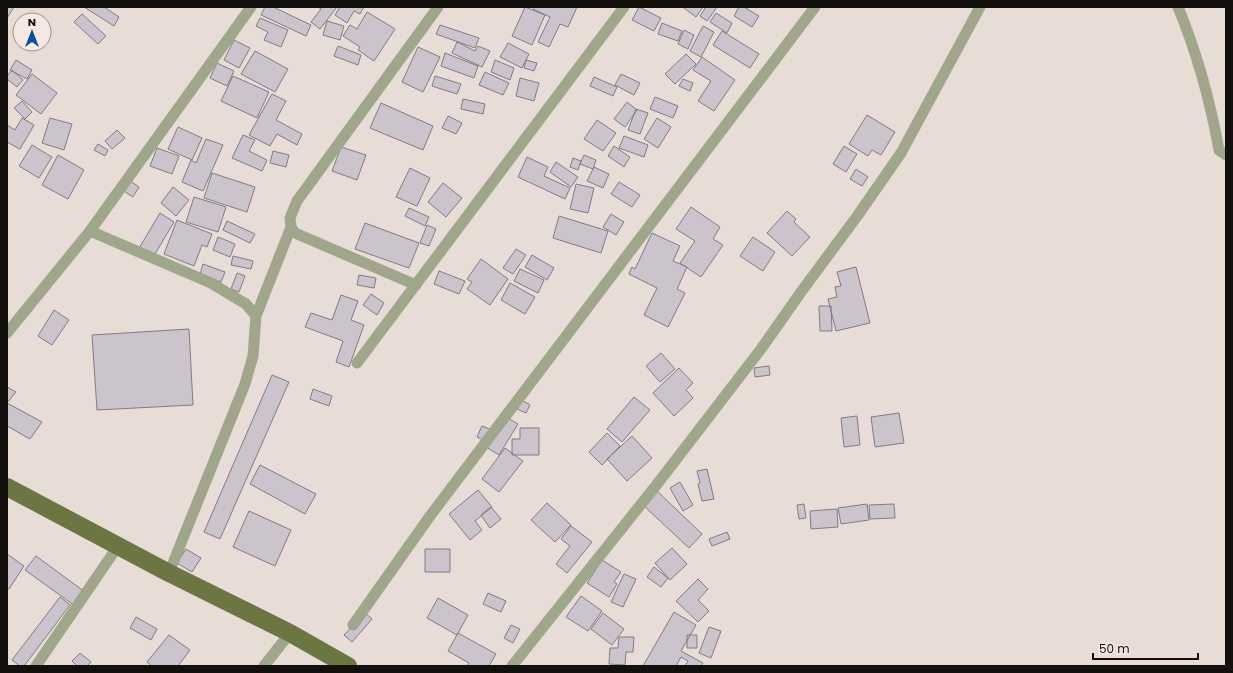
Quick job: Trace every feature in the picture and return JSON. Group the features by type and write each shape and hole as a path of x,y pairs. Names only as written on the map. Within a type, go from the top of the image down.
{"main road":[{"path":"7,487 169,573 290,633 348,666"}],"street":[{"path":"7,333 90,231 251,7"},
{"path":"416,285 295,233 291,227 290,218 297,201 438,7"},
{"path":"357,363 624,7"},
{"path":"353,624 444,498 815,7"},
{"path":"512,666 705,422 761,349 858,215 901,153 980,7"},
{"path":"1178,7 1198,58 1213,116 1219,150 1226,155"},
{"path":"169,573 245,384 253,356 256,316 291,227"},
{"path":"90,231 211,283 246,304 256,316"},
{"path":"37,666 118,546"},
{"path":"264,666 290,633"}],"building":[{"path":"7,7 14,7 7,18"},
{"path":"84,7 104,7 119,17 114,26"},
{"path":"265,7 273,7 311,25 306,36 261,15"},
{"path":"318,7 337,7 320,29 311,22 321,9"},
{"path":"340,7 364,7 360,14 354,11 347,23 335,15"},
{"path":"525,7 545,15 532,45 512,36"},
{"path":"534,7 577,7 568,27 560,24 549,47 538,42 550,17 533,9"},
{"path":"639,7 661,18 654,31 632,20"},
{"path":"703,7 696,17 684,8"},
{"path":"706,7 717,7 707,21 700,16"},
{"path":"739,7 744,7 759,16 752,27 734,16"},
{"path":"367,12 395,29 374,61 358,50 360,47 343,36 350,25 357,29"},
{"path":"716,13 732,23 727,33 710,22"},
{"path":"82,14 106,36 98,44 74,22"},
{"path":"260,18 288,30 281,47 264,40 268,32 256,26"},
{"path":"327,21 344,26 340,40 323,35"},
{"path":"662,23 682,31 678,41 658,34"},
{"path":"440,25 479,38 475,48 436,34"},
{"path":"703,26 714,32 701,57 690,51"},
{"path":"684,30 694,35 688,49 678,44"},
{"path":"722,31 759,54 750,68 713,45"},
{"path":"234,40 250,48 239,68 224,60"},
{"path":"457,42 475,51 478,46 490,51 482,67 452,53"},
{"path":"508,43 529,54 522,68 500,57"},
{"path":"338,46 361,55 358,65 334,56"},
{"path":"418,47 440,57 423,92 402,82"},
{"path":"255,51 288,69 275,92 241,74"},
{"path":"445,53 478,66 474,78 441,66"},
{"path":"686,54 696,64 675,84 665,74"},
{"path":"702,57 735,80 714,111 698,101 711,81 693,70"},
{"path":"16,60 32,70 27,79 10,70"},
{"path":"495,60 514,68 510,80 491,72"},
{"path":"526,60 537,63 534,71 524,68"},
{"path":"217,63 234,71 227,86 210,78"},
{"path":"12,70 23,80 17,87 7,79 7,76"},
{"path":"485,72 509,83 503,95 479,85"},
{"path":"32,74 57,93 41,114 16,95"},
{"path":"621,74 640,83 634,95 615,85"},
{"path":"233,76 269,92 257,118 221,101"},
{"path":"435,76 461,84 457,94 432,86"},
{"path":"594,77 617,87 613,96 590,86"},
{"path":"520,78 539,83 534,101 516,96"},
{"path":"683,79 693,83 690,91 679,86"},
{"path":"272,94 286,101 276,120 302,134 297,145 277,134 270,146 249,135"},
{"path":"655,97 678,106 673,118 650,109"},
{"path":"463,99 485,104 483,114 461,109"},
{"path":"22,101 32,112 25,119 14,108"},
{"path":"627,102 637,110 625,127 614,119"},
{"path":"381,103 433,126 423,150 370,128"},
{"path":"636,109 648,113 640,134 628,130"},
{"path":"867,115 895,132 881,155 872,150 868,156 849,144"},
{"path":"448,116 462,123 456,134 442,128"},
{"path":"22,118 34,125 20,149 7,142 7,125 15,130"},
{"path":"50,118 72,124 64,150 42,143"},
{"path":"657,118 671,127 658,148 644,139"},
{"path":"597,120 616,133 603,151 584,139"},
{"path":"178,127 202,138 192,160 168,149"},
{"path":"117,130 125,138 112,149 105,141"},
{"path":"243,135 255,140 249,151 267,160 262,171 232,158"},
{"path":"624,136 648,145 644,157 619,148"},
{"path":"206,139 223,145 203,191 182,182 191,160 196,163"},
{"path":"98,144 108,150 105,156 94,150"},
{"path":"32,145 52,157 39,178 19,166"},
{"path":"614,146 630,157 624,167 608,156"},
{"path":"844,146 857,154 846,172 833,164"},
{"path":"341,147 366,155 357,180 332,171"},
{"path":"157,148 179,156 172,174 150,166"},
{"path":"273,151 289,155 286,167 270,163"},
{"path":"58,155 84,170 68,199 42,185"},
{"path":"584,155 596,160 593,169 580,164"},
{"path":"527,157 548,167 544,176 570,188 565,199 518,177"},
{"path":"573,158 581,161 578,170 570,167"},
{"path":"556,162 578,177 571,187 550,172"},
{"path":"594,167 609,174 603,188 587,181"},
{"path":"410,168 430,178 417,206 396,197"},
{"path":"856,169 868,177 862,186 850,179"},
{"path":"212,173 255,187 247,212 204,198"},
{"path":"130,181 139,187 133,197 124,191"},
{"path":"619,182 640,195 632,207 611,194"},
{"path":"443,183 462,198 446,217 428,202"},
{"path":"576,184 594,188 588,213 570,209"},
{"path":"173,187 189,200 176,216 161,203"},
{"path":"194,197 226,207 218,232 186,222"},
{"path":"691,207 720,227 713,239 723,245 701,277 680,263 695,241 676,229"},
{"path":"409,208 429,217 425,226 405,216"},
{"path":"787,211 796,219 794,222 810,237 792,256 767,233"},
{"path":"160,213 174,222 152,259 138,250"},
{"path":"611,214 624,222 616,235 603,227"},
{"path":"559,216 608,231 601,253 553,238"},
{"path":"177,220 212,234 207,247 202,245 194,266 164,254"},
{"path":"227,221 255,234 250,243 223,230"},
{"path":"365,223 419,243 409,268 355,249"},
{"path":"427,225 436,229 429,246 420,243"},
{"path":"652,233 680,246 673,261 687,267 677,289 685,293 668,327 644,315 657,288 629,274 632,267 635,269"},
{"path":"218,237 235,244 230,257 213,250"},
{"path":"753,237 775,252 763,271 740,256"},
{"path":"516,249 526,255 513,274 503,268"},
{"path":"532,255 554,268 547,280 525,267"},
{"path":"233,256 253,261 251,269 231,265"},
{"path":"481,259 508,279 490,305 467,289 472,282 467,279"},
{"path":"203,264 225,272 221,282 200,274"},
{"path":"856,267 870,323 836,331 828,299 837,297 835,287 841,286 837,272"},
{"path":"520,269 544,280 538,293 514,281"},
{"path":"439,271 465,281 459,294 434,284"},
{"path":"237,273 245,276 239,292 231,289"},
{"path":"359,275 376,278 374,288 357,285"},
{"path":"510,283 535,297 525,314 501,300"},
{"path":"371,294 384,303 377,315 363,305"},
{"path":"341,295 358,301 351,320 364,325 349,367 336,362 343,341 305,327 311,313 332,320"},
{"path":"819,306 831,306 832,331 820,331"},
{"path":"54,310 69,320 52,345 38,336"},
{"path":"189,329 193,405 97,410 92,335"},
{"path":"661,353 675,369 660,382 646,366"},
{"path":"769,366 770,375 755,377 754,368"},
{"path":"679,368 693,383 686,390 693,398 674,416 653,393"},
{"path":"272,375 289,382 220,539 204,532"},
{"path":"7,387 16,392 7,403"},
{"path":"313,389 332,396 329,406 310,399"},
{"path":"634,397 650,410 622,442 607,429"},
{"path":"522,400 530,405 526,413 517,409"},
{"path":"7,403 42,422 30,439 7,426"},
{"path":"899,413 904,443 875,447 871,417"},
{"path":"504,416 518,424 499,455 486,447"},
{"path":"857,416 860,445 844,447 841,418"},
{"path":"482,426 492,430 487,442 477,437"},
{"path":"520,428 539,428 539,455 512,455 512,439 520,439"},
{"path":"607,433 620,446 602,465 589,452"},
{"path":"632,436 652,458 627,481 607,459"},
{"path":"505,448 523,461 499,492 482,479"},
{"path":"260,465 316,494 305,514 250,484"},
{"path":"707,469 714,499 702,501 697,471"},
{"path":"680,482 693,505 683,511 670,488"},
{"path":"478,490 492,507 475,521 482,530 470,540 449,514"},
{"path":"657,491 702,534 689,548 644,506"},
{"path":"547,503 571,525 555,542 531,520"},
{"path":"804,504 806,518 799,519 797,505"},
{"path":"867,504 869,520 841,524 838,508"},
{"path":"894,504 895,518 870,519 869,505"},
{"path":"491,507 501,519 490,528 481,515"},
{"path":"837,509 838,527 811,529 810,511"},
{"path":"249,511 291,530 275,566 233,547"},
{"path":"571,526 592,542 567,573 556,564 570,546 561,539"},
{"path":"727,532 730,539 712,546 709,539"},
{"path":"672,548 687,564 670,580 655,563"},
{"path":"186,549 201,558 192,572 177,563"},
{"path":"425,549 450,549 450,572 425,572"},
{"path":"7,554 24,566 9,589 7,588"},
{"path":"36,556 85,592 75,606 25,570"},
{"path":"602,560 621,572 614,582 617,584 609,597 587,583"},
{"path":"654,567 668,578 661,587 647,577"},
{"path":"624,574 636,579 623,607 611,602"},
{"path":"698,579 708,589 698,600 709,611 698,622 676,601"},
{"path":"488,593 506,601 501,612 483,604"},
{"path":"581,596 602,611 588,631 566,617"},
{"path":"60,597 70,605 24,666 20,666 12,660"},
{"path":"438,598 468,615 457,635 427,618"},
{"path":"674,612 696,625 681,651 703,663 701,666 685,666 688,661 681,657 676,666 643,666"},
{"path":"365,613 372,619 352,642 344,635"},
{"path":"603,613 624,629 612,645 591,629"},
{"path":"136,617 157,629 151,640 130,628"},
{"path":"511,625 520,629 513,643 504,638"},
{"path":"709,627 721,631 711,658 699,653"},
{"path":"458,633 496,654 489,666 467,666 469,663 448,651"},
{"path":"169,635 190,650 178,666 152,666 147,662"},
{"path":"687,635 697,635 697,648 687,648"},
{"path":"619,637 634,637 633,652 626,652 625,665 609,664 610,648 618,648"},
{"path":"80,653 91,662 87,666 77,666 72,661"}]}
